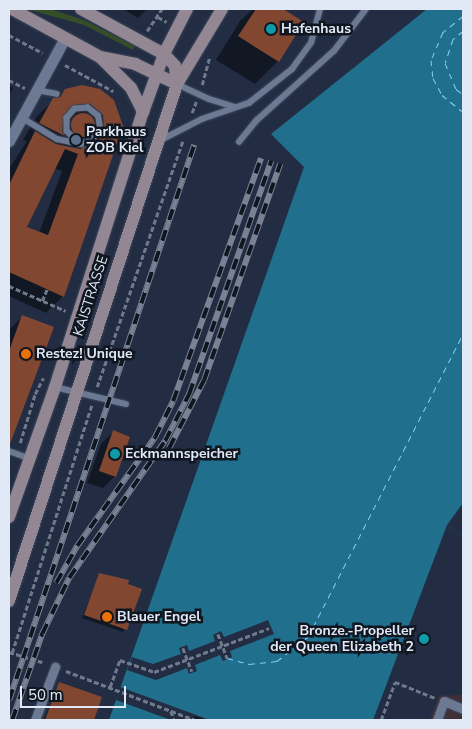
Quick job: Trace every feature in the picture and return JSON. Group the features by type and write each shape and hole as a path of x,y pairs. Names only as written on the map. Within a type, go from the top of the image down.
{"main road":[{"path":"12,9 100,57 131,88 143,112"},
{"path":"81,9 164,54 175,66 178,84"},
{"name":"KAISTRASSE","path":"9,517 28,458 55,387 156,73 186,9"},
{"name":"KAISTRASSE","path":"9,601 11,583 178,84 222,9"},
{"path":"100,57 135,64 178,84"}],"street":[{"path":"9,141 34,91 65,38"},
{"path":"35,720 54,667"},
{"path":"437,720 444,701 463,709"}],"lane":[{"path":"159,142 188,126 255,99 304,55 315,32 320,9"},
{"path":"239,142 257,120 334,51 366,9"},
{"path":"178,84 198,95 238,107"},
{"path":"34,91 57,94"},
{"path":"21,117 57,139 81,144 92,139 100,128 98,116 88,108 75,109 67,118 67,131 76,140"},
{"path":"55,387 126,404"},
{"path":"9,451 28,458"}],"path":[{"path":"149,26 162,9"},
{"path":"195,720 118,692 110,687 10,652 94,396 188,126 212,48"},
{"path":"9,80 34,91"},
{"path":"9,286 66,311"},
{"path":"42,301 47,289"},
{"path":"110,687 120,660 154,672 269,628"},
{"path":"218,634 227,658"},
{"path":"183,648 192,671"},
{"path":"380,720 395,682 431,696"},
{"path":"171,711 174,720"}],"shaded area":[{"path":"463,695 463,720 430,720 439,696"}],"green space":[{"path":"26,9 50,9 84,20 135,46 133,50 84,25"}],"water":[{"path":"427,9 463,9 463,537 447,525 373,720 109,720 304,167 271,134"}],"pier":[{"path":"463,503 463,537 447,525"},
{"path":"268,620 274,634 230,651 232,657 223,661 220,655 195,665 197,671 189,674 187,668 156,680 127,670 132,657 153,664 181,654 179,648 187,645 189,651 215,641 213,635 221,631 224,637"},
{"path":"120,687 210,720 171,720 116,700"}],"building":[{"name":"Hafenhaus","path":"256,9 283,9 304,22 279,62 238,36"},
{"path":"82,85 100,89 114,100 123,126 64,297 9,272 9,185 35,131 56,144 80,149 97,142 104,130 103,115 90,104 74,105 64,115 62,131 65,136 39,123 53,98 60,97 65,89","holes":["65,149 78,154 48,235 27,227"]},
{"path":"83,113 88,114 94,120 94,130 88,136 83,137 78,136 72,130 71,125 72,120 78,114"},
{"path":"22,315 54,327 10,444 9,351"},
{"name":"Eckmannspeicher","path":"113,430 130,437 116,477 99,471"},
{"path":"99,573 129,580 128,584 142,589 127,630 84,615"},
{"path":"59,682 102,697 94,720 45,720"}],"ferry route":[{"path":"463,16 443,32 431,60 433,78 442,95 463,112"},
{"path":"463,31 453,39 445,63 456,89 463,94"},
{"path":"227,658 249,664 277,661 308,637 463,334"}],"railway":[{"path":"9,700 194,145"},
{"path":"56,583 77,546 155,437 173,401 261,158"},
{"path":"12,720 42,634 69,578 165,441 189,394 271,161"},
{"path":"169,448 204,380 280,164"}],"place":[{"name":"Hafenhaus","path":"271,29"},
{"name":"Parkhaus ZOB Kiel","path":"76,140"},
{"name":"Restez! Unique","path":"26,354"},
{"name":"Eckmannspeicher","path":"115,454"},
{"name":"Blauer Engel","path":"107,617"},
{"name":"Bronze.-Propeller der Queen Elizabeth 2","path":"424,639"}]}
